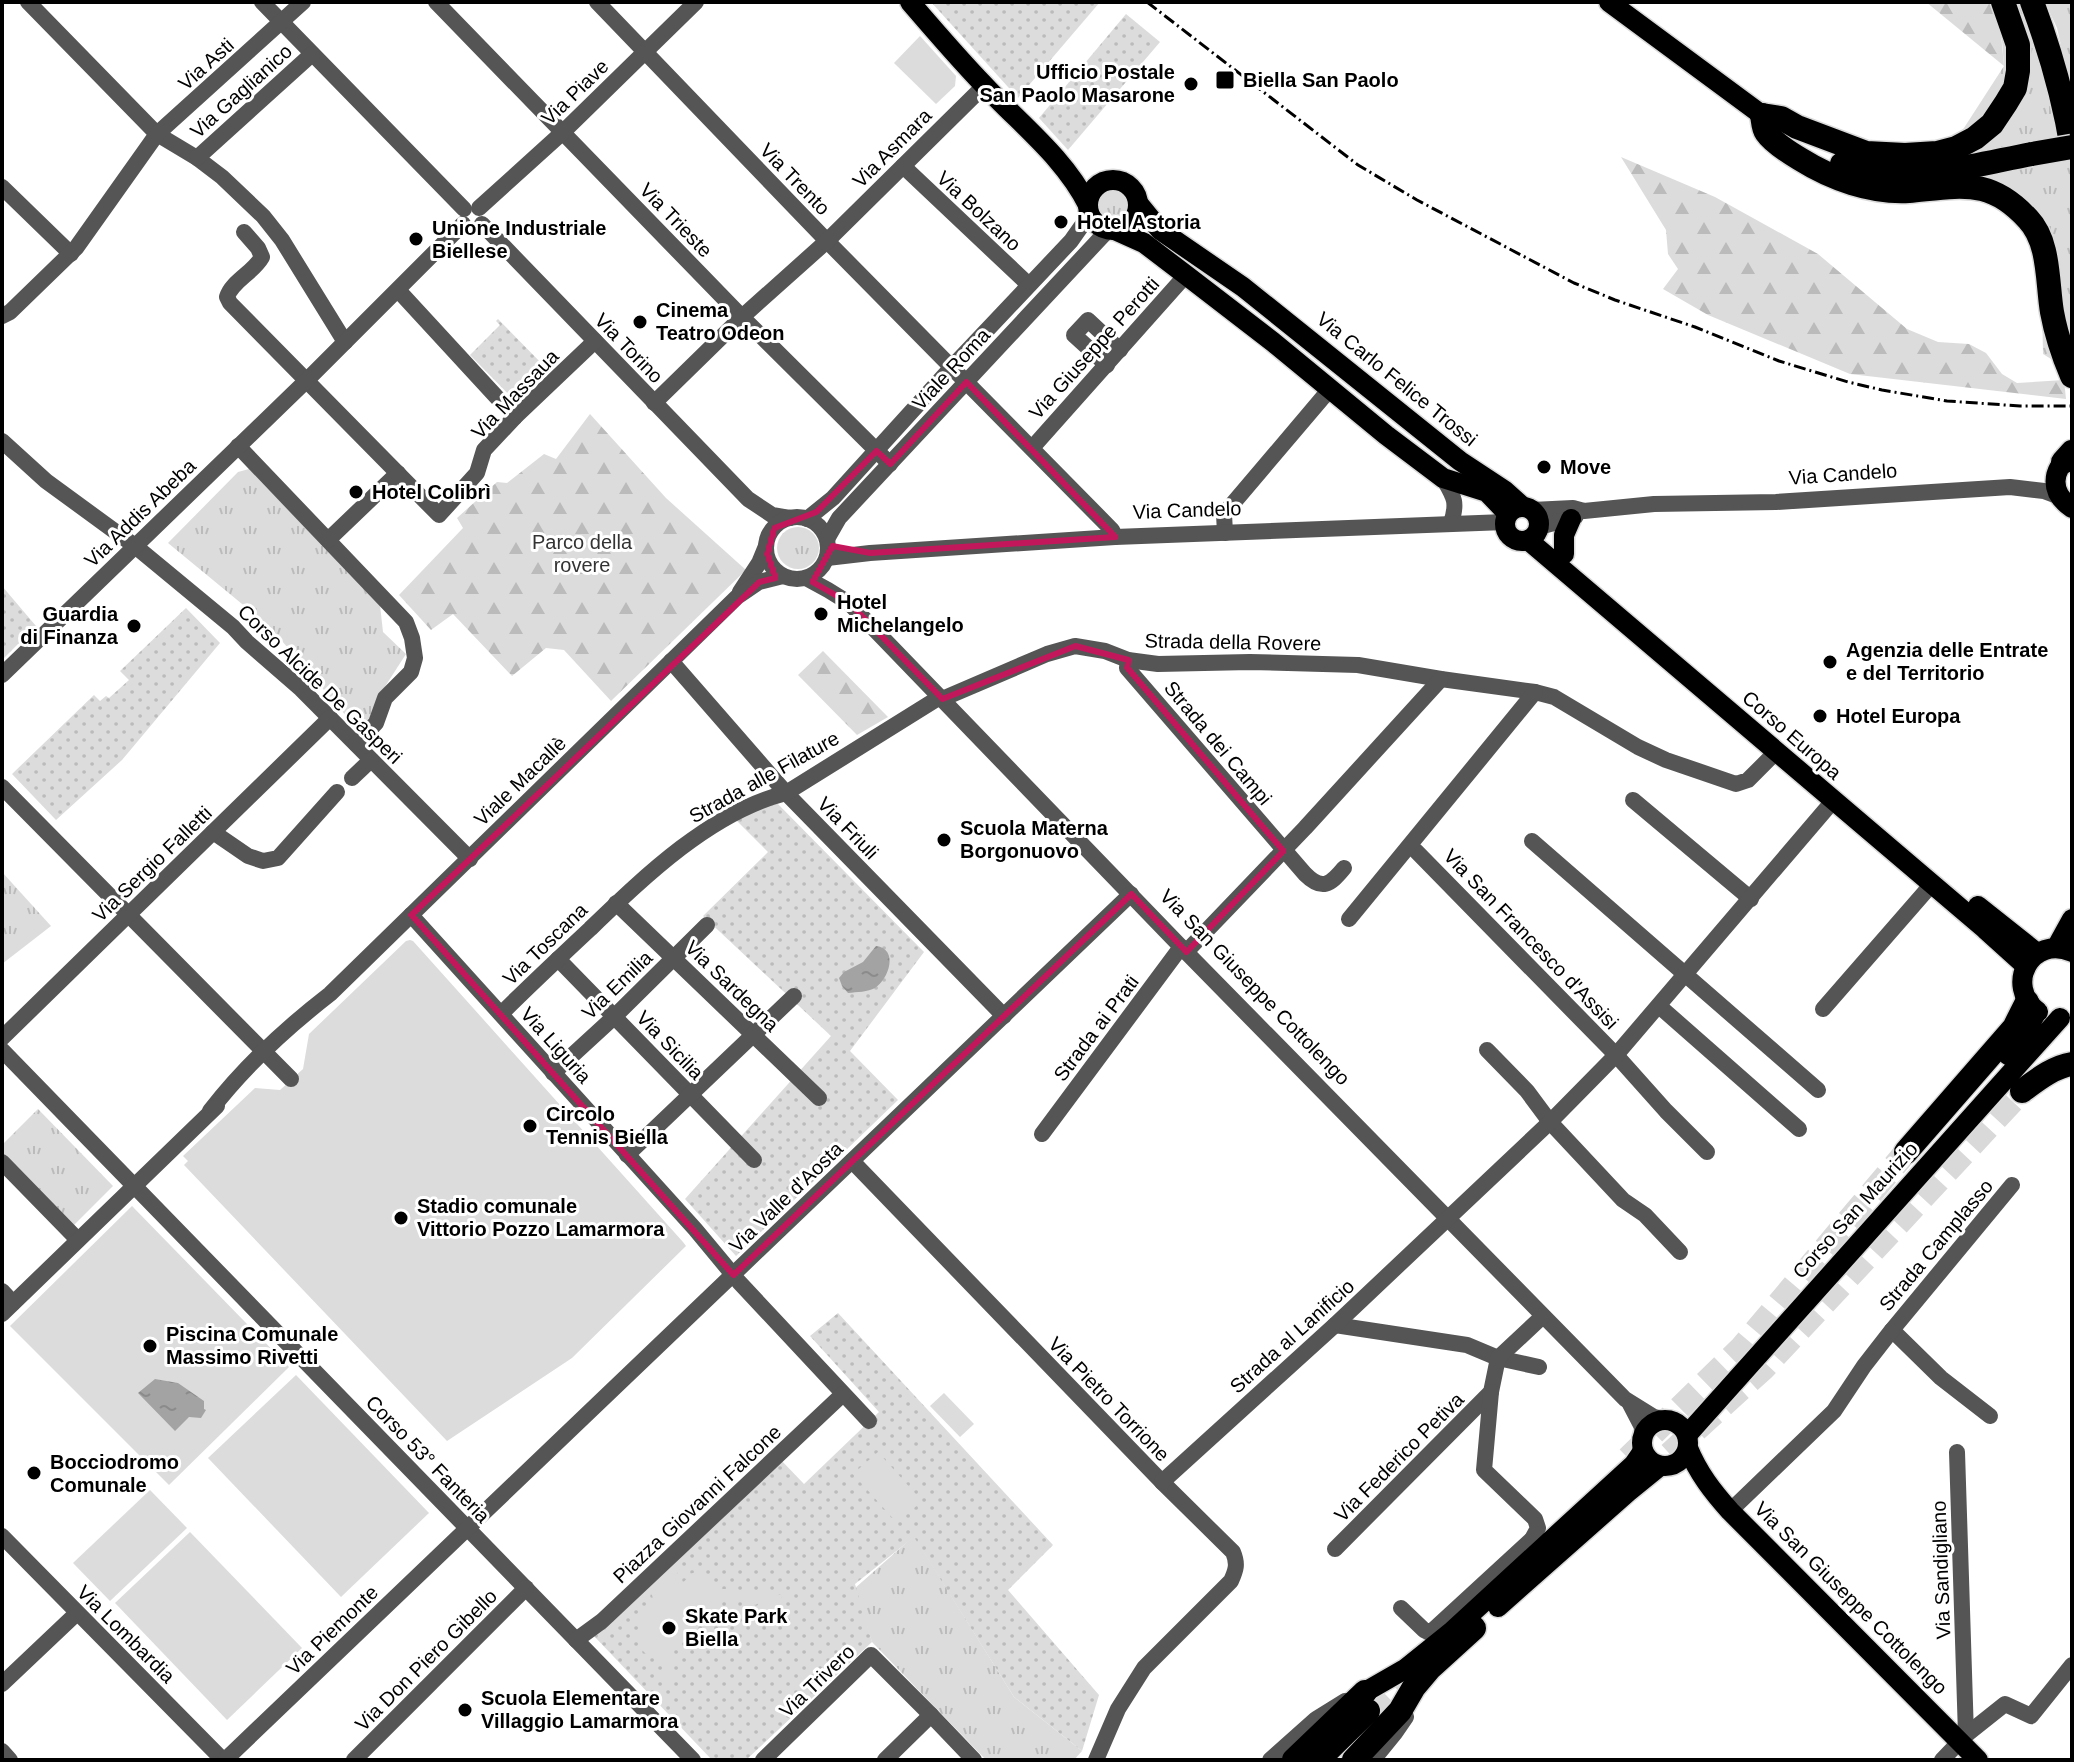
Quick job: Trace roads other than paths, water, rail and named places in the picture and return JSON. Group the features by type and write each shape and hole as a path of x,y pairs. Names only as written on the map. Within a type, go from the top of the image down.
{"highway":[{"path":"1762,115 1781,118 1866,153 1905,155 1956,148 1992,124 2015,88 2018,45 2003,2"},
{"path":"1762,115 1802,147 1830,160 1862,170 1891,174 1921,173 2072,148 2061,89 2032,2"},
{"path":"1762,115 1765,132 1788,151 1817,170 1847,181 1875,189 1906,191 1982,189 2015,207 2030,220 2038,233 2044,251 2056,330 2072,376"},
{"path":"1906,1152 2032,1007"},
{"path":"2022,1091 2042,1076 2072,1064"},
{"path":"1354,1760 1400,1711 1430,1668 1474,1628"},
{"path":"1294,1760 1370,1707"},
{"path":"1318,1760 1370,1707"},
{"path":"1336,1760 1370,1707"}],"main road":[{"path":"910,2 984,86 1071,175 1097,224 1144,243 1443,478 1487,492 1525,521"},
{"path":"1609,2 1762,115"},
{"path":"1046,148 1076,166 1119,181 1132,189 1138,203 1132,221 1112,229"},
{"path":"1089,210 1092,191 1097,186 1119,181"},
{"name":"Via Carlo Felice Trossi","path":"1138,203 1160,230 1243,287 1460,461 1504,490 1525,521"},
{"path":"2067,459 2056,483 2067,504"},
{"path":"1564,554 1564,535 1578,515"},
{"name":"Corso Europa","path":"1525,521 1831,781 2048,955"},
{"name":"Corso Europa","path":"1525,521 1776,752 1932,884 2048,955"},
{"path":"2066,1016 2048,1017 2032,1007 2022,984 2048,955 2072,919"},
{"name":"Corso San Maurizio","path":"1679,1432 1694,1409 2023,1038 2032,1007"},
{"name":"Corso San Maurizio","path":"1679,1432 2066,1016"},
{"path":"1370,1707 1405,1669 1451,1632 1634,1464 1651,1425 1679,1432 1682,1460 1665,1466 1628,1492 1474,1628"},
{"name":"Via San Giuseppe Cottolengo","path":"1679,1432 1710,1487 1730,1511 1963,1738 1978,1760"},
{"path":"1643,1444 1650,1461 1665,1466"},
{"name":"Via San Giuseppe Cottolengo","path":"1665,1466 1685,1471 1710,1487"}],"street":[{"path":"28,2 157,134 222,177 263,216 282,240 345,342"},
{"name":"Via Torino","path":"262,2 748,499 772,515 798,518"},
{"name":"Via Asti","path":"2,316 71,254 157,134 303,2"},
{"name":"Via Trieste","path":"436,2 742,317 890,464"},
{"name":"Via Trento","path":"597,2 1112,530 1115,537"},
{"name":"Via Piave","path":"472,216 696,2"},
{"name":"Via Gaglianico","path":"197,158 312,54"},
{"name":"Via Asmara","path":"654,403 742,317 827,241 984,86"},
{"name":"Via Bolzano","path":"903,166 1028,284"},
{"path":"2,187 71,254"},
{"name":"Viale Roma","path":"798,518 833,498 1071,241 1089,210"},
{"name":"Via Addis Abeba","path":"2,675 472,216"},
{"name":"Viale Roma","path":"827,551 839,518 1112,229"},
{"path":"244,232 262,257 256,267 229,289 227,297 230,303 398,473 328,540"},
{"name":"Via Giuseppe Perotti","path":"1032,448 1186,275"},
{"path":"398,290 515,417"},
{"path":"1107,365 1074,335 1088,320 1120,350"},
{"name":"Via Massaua","path":"398,473 439,515 477,473 484,450 595,341"},
{"path":"1225,533 1224,514 1330,389"},
{"name":"Corso Alcide De Gasperi","path":"2,441 46,481 135,546 233,627 301,689 470,859"},
{"path":"238,446 406,622 415,658 411,672 385,698 376,723 356,744"},
{"name":"Via Candelo","path":"2010,487 2040,478 2067,459"},
{"path":"1443,478 1456,507 1451,523"},
{"name":"Via Candelo","path":"827,551 870,553 1115,537 1525,521 1573,508 1578,515 1654,504 1776,502 2010,487 2044,491 2067,504"},
{"name":"Via Torino","path":"748,499 768,541"},
{"path":"798,518 816,523 823,530 827,551 821,568 806,578 798,579 783,576 770,563 768,541 781,522 798,518"},
{"name":"Viale Macallè","path":"737,597 759,563 768,541"},
{"name":"Via San Giuseppe Cottolengo","path":"827,551 835,582 849,603 1629,1403 1679,1432"},
{"name":"Viale Macallè","path":"6,1302 78,1240 210,1111 230,1085 268,1055 302,1015 330,994 737,597 759,582 783,576"},
{"name":"Via San Giuseppe Cottolengo","path":"806,578 849,603"},
{"name":"Strada della Rovere","path":"941,698 1047,654 1075,646 1105,651 1128,660 1158,664 1250,662 1358,665 1535,692 1554,697 1666,760 1736,784 1748,780 1776,752"},
{"name":"Strada dei Campi","path":"1128,660 1127,668 1283,851 1315,884 1325,884 1344,868"},
{"name":"Via Friuli","path":"671,661 786,793 1004,1016"},
{"path":"1184,949 1283,851 1441,679"},
{"path":"1349,919 1535,692"},
{"name":"Strada alle Filature","path":"616,903 692,840 763,799 786,793 941,698"},
{"name":"Via Sergio Falletti","path":"2,1038 330,718"},
{"path":"352,778 371,760"},
{"path":"2,787 291,1079"},
{"path":"213,832 248,856 263,861 278,858 337,792"},
{"path":"1633,800 1751,899"},
{"name":"Strada al Lanificio","path":"1162,1482 1335,1325 1550,1122 1616,1055 1833,801"},
{"path":"1532,841 1818,1090"},
{"name":"Via San Francesco d'Assisi","path":"1416,851 1707,1152"},
{"path":"1823,1009 1932,884"},
{"name":"Via Valle d'Aosta","path":"468,1528 1131,894"},
{"name":"Via Sardegna","path":"616,903 819,1098"},
{"name":"Via Toscana","path":"501,1014 616,903"},
{"name":"Via Liguria","path":"411,915 733,1275"},
{"name":"Via Emilia","path":"553,1073 707,925"},
{"name":"Strada ai Prati","path":"1042,1134 1184,949"},
{"name":"Via Sicilia","path":"558,959 754,1160"},
{"path":"627,1155 794,996"},
{"path":"1659,1006 1799,1129"},
{"name":"Corso 53° Fanteria","path":"2,1050 693,1760"},
{"path":"1487,1050 1623,1200 1645,1215 1680,1252"},
{"name":"Via Pietro Torrione","path":"852,1161 1233,1552 1237,1568 1231,1581 1144,1668 1118,1709 1096,1760"},
{"path":"2,1162 78,1240"},
{"name":"Strada Camplasso","path":"1730,1511 1834,1411 1892,1330 2012,1185"},
{"path":"733,1275 869,1421"},
{"path":"1498,1358 1543,1316"},
{"path":"1335,1325 1467,1345 1498,1358 1539,1367"},
{"name":"Strada Camplasso","path":"1892,1330 1941,1378 1990,1416"},
{"name":"Via Federico Petiva","path":"1401,1608 1430,1633 1532,1539 1538,1528 1535,1519 1484,1470 1491,1392 1498,1358"},
{"name":"Via Federico Petiva","path":"1335,1549 1491,1392"},
{"name":"Piazza Giovanni Falcone","path":"576,1640 602,1621 843,1394"},
{"name":"Via San Giuseppe Cottolengo","path":"1629,1403 1642,1427 1643,1444"},
{"name":"Via Sandigliano","path":"1957,1452 1963,1738"},
{"name":"Via Piemonte","path":"224,1760 468,1528"},
{"name":"Via Lombardia","path":"2,1536 224,1760"},
{"name":"Via Don Piero Gibello","path":"354,1760 526,1588"},
{"path":"2,1684 77,1613"},
{"path":"1373,1760 1395,1733 1426,1683 1464,1645 1474,1628"},
{"name":"Via Trivero","path":"763,1760 871,1655 931,1715"},
{"path":"1942,1760 1963,1738 2005,1704 2031,1716 2072,1665"},
{"path":"1270,1760 1316,1719 1338,1704 1370,1707"},
{"path":"885,1760 931,1715 974,1760"},
{"path":"2,1751 10,1760"}],"water":[{"path":"876,946 888,953 888,972 872,989 848,993 839,978 863,962"},
{"path":"155,1379 178,1383 204,1401 206,1410 201,1418 189,1417 175,1431 138,1393"}],"tunnel":[{"path":"1643,1478 1764,1368 2022,1091"},
{"path":"1628,1458 1742,1347 1906,1152"},
{"path":"1368,1711 1413,1668"}],"railway":[{"path":"1147,2 1358,165 1417,200 1574,283 1779,361 1848,382 1947,401 2072,406"}],"place":[{"name":"Biella San Paolo","path":"1225,80"},
{"name":"Ufficio Postale San Paolo Masarone","path":"1191,84"},
{"name":"Hotel Astoria","path":"1061,222"},
{"name":"Unione Industriale Biellese","path":"416,239"},
{"name":"Cinema Teatro Odeon","path":"640,322"},
{"name":"Move","path":"1544,467"},
{"name":"Hotel Colibrì","path":"356,492"},
{"name":"Hotel Michelangelo","path":"821,614"},
{"name":"Guardia di Finanza","path":"134,626"},
{"name":"Agenzia delle Entrate e del Territorio","path":"1830,662"},
{"name":"Hotel Europa","path":"1820,716"},
{"name":"Scuola Materna Borgonuovo","path":"944,840"},
{"name":"Circolo Tennis Biella","path":"530,1126"},
{"name":"Stadio comunale Vittorio Pozzo Lamarmora","path":"401,1218"},
{"name":"Piscina Comunale Massimo Rivetti","path":"150,1346"},
{"name":"Bocciodromo Comunale","path":"34,1473"},
{"name":"Skate Park Biella","path":"669,1628"},
{"name":"Scuola Elementare Villaggio Lamarmora","path":"465,1710"}],"park label":[{"name":"Parco della rovere","path":"582,554"}]}
